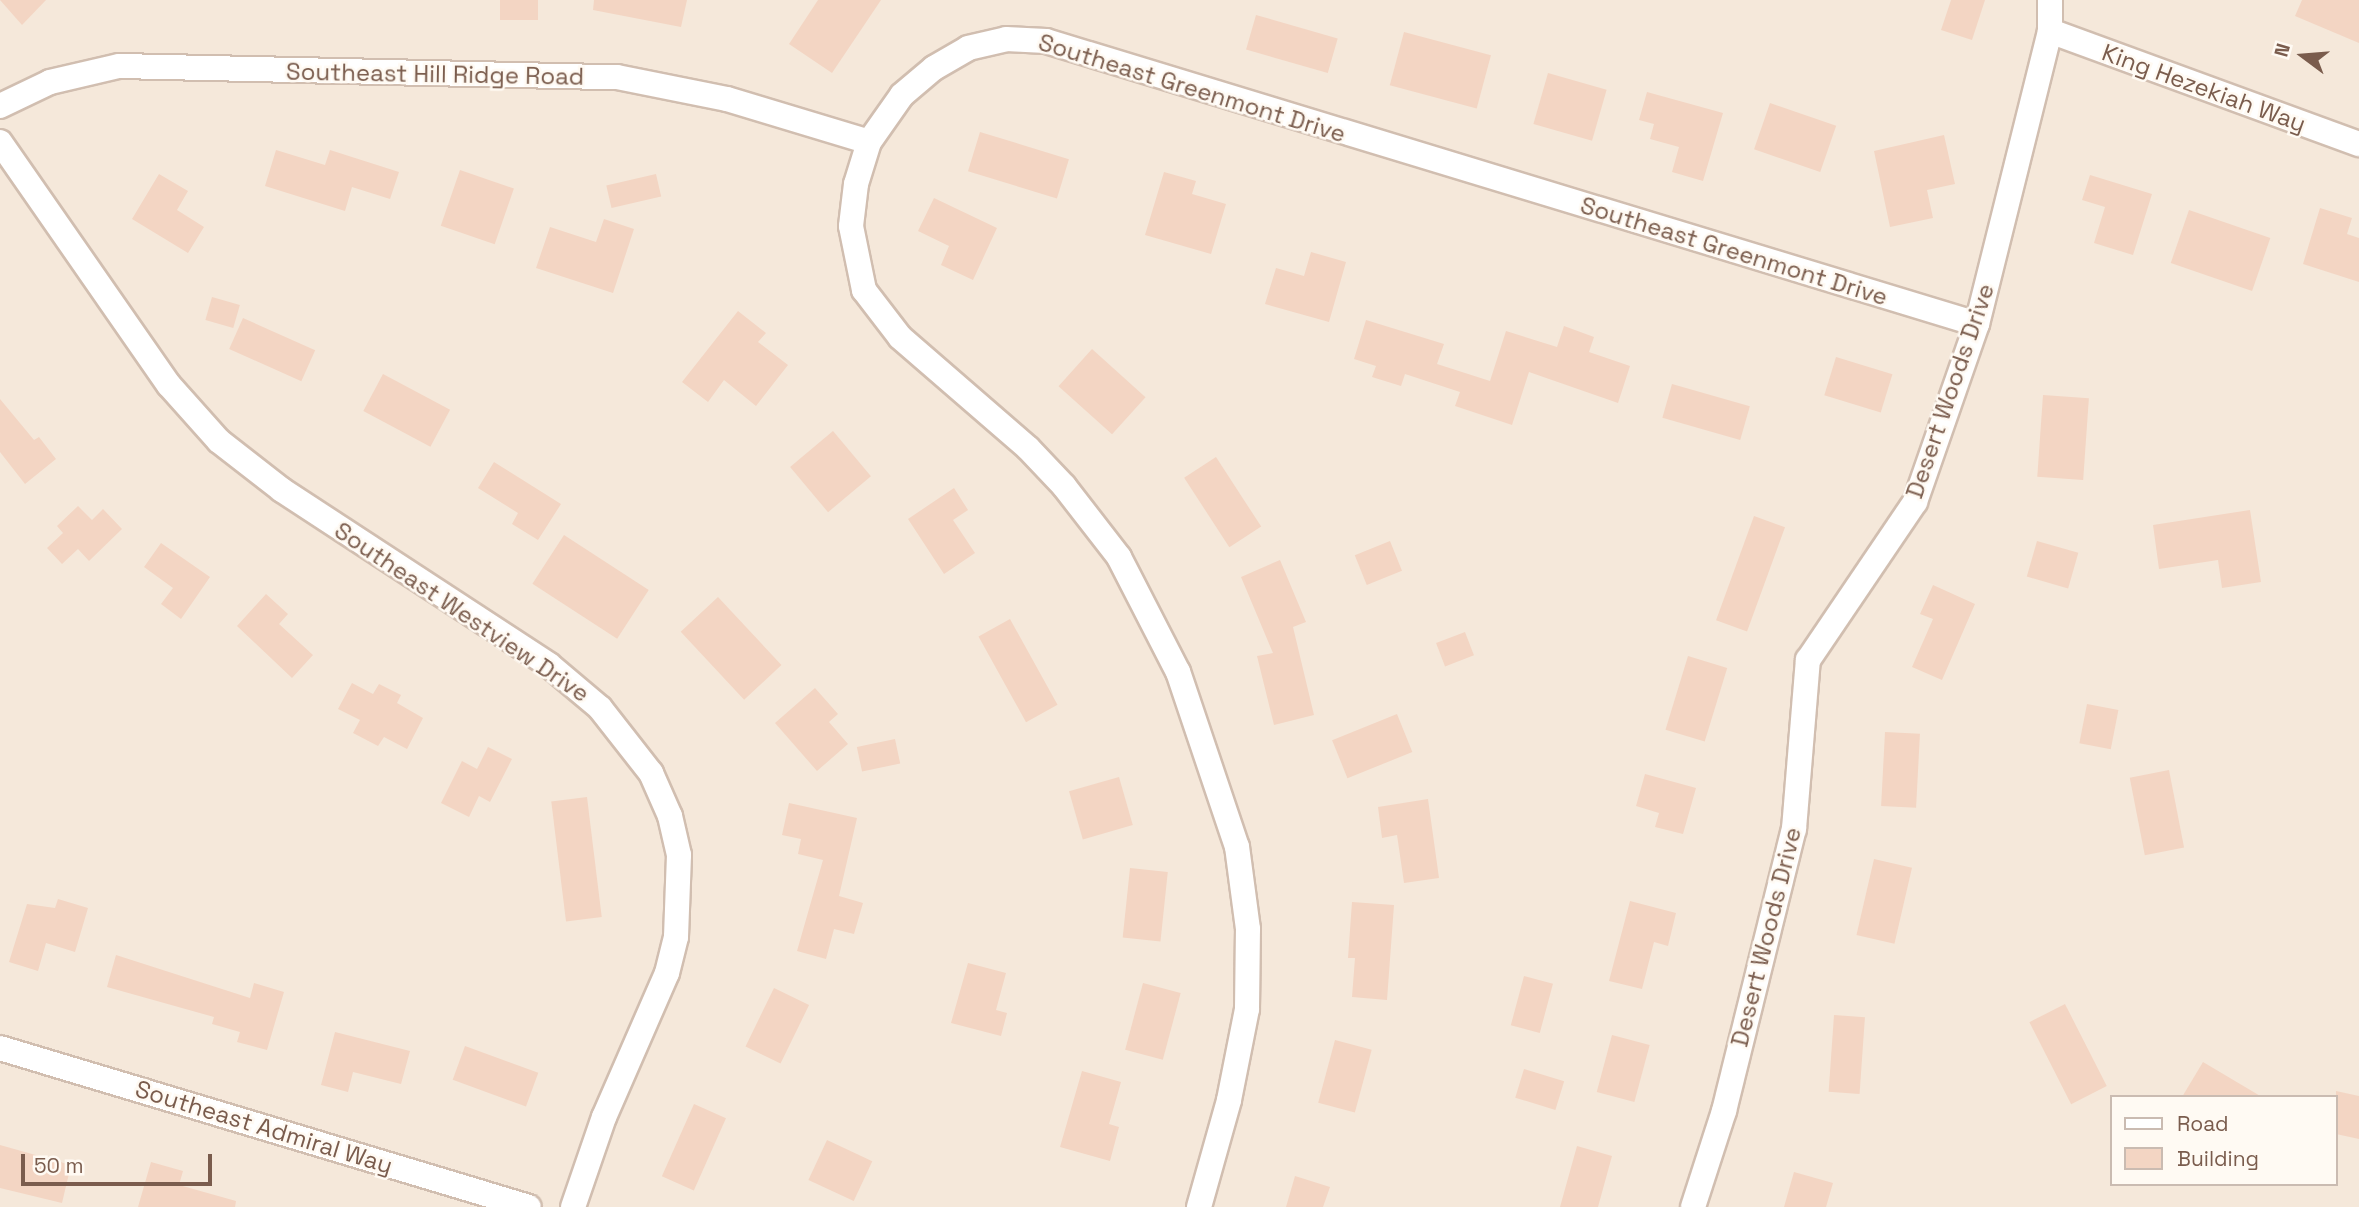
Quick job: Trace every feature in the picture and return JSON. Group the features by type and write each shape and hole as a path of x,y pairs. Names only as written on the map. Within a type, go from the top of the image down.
{"street":[{"name":"Desert Woods Drive","path":"1693,1207 1724,1111 1794,829 1808,660 1915,502 1977,324 2050,32 2050,0"},
{"name":"King Hezekiah Way","path":"2050,32 2359,144"},
{"name":"Southeast Greenmont Drive","path":"1199,1207 1229,1100 1247,1009 1246,916 1237,847 1222,792 1178,672 1112,548 1046,467 900,338 864,290 851,226 856,184 869,142 902,95 952,56 1006,39 1046,41 1977,324"},
{"name":"Southeast Hill Ridge Road","path":"0,106 50,82 119,66 617,77 727,99 869,142"},
{"name":"Southeast Westview Drive","path":"0,142 169,385 219,441 282,490 549,666 600,708 651,773 670,816 679,855 677,937 667,973 604,1117 573,1207"},
{"name":"Southeast Admiral Way","path":"0,1048 529,1207"}],"shaded area":[{"path":"0,0 2359,0 2359,1207 0,1207"}],"building":[{"path":"0,0 46,0 22,25"},
{"path":"500,0 538,0 538,20 500,20"},
{"path":"594,0 687,0 681,27 593,10"},
{"path":"818,0 881,0 832,73 789,44"},
{"path":"1951,0 1985,0 1972,40 1941,30"},
{"path":"2302,0 2359,0 2359,43 2295,16"},
{"path":"1256,15 1338,38 1328,73 1246,50"},
{"path":"1404,32 1491,55 1477,108 1390,85"},
{"path":"1548,73 1607,90 1592,141 1533,124"},
{"path":"1647,92 1723,113 1703,181 1672,172 1679,147 1650,139 1654,124 1639,120"},
{"path":"1770,103 1836,126 1820,172 1754,149"},
{"path":"980,132 1069,159 1057,198 968,171"},
{"path":"1944,135 1955,184 1927,190 1933,218 1890,227 1874,151"},
{"path":"276,150 325,165 330,150 399,172 390,199 352,187 345,211 265,186"},
{"path":"460,170 514,189 495,244 441,226"},
{"path":"1164,172 1196,181 1192,194 1226,204 1211,254 1145,235"},
{"path":"159,174 188,191 177,210 204,227 188,253 132,219"},
{"path":"656,174 661,196 611,208 606,185"},
{"path":"2090,175 2152,194 2133,255 2094,243 2105,207 2082,200"},
{"path":"934,198 997,228 973,280 941,265 949,246 918,231"},
{"path":"2320,208 2352,218 2347,234 2359,238 2359,282 2303,264"},
{"path":"2189,210 2270,238 2252,291 2171,263"},
{"path":"604,219 634,229 613,293 536,268 550,227 596,242"},
{"path":"1311,252 1346,262 1329,322 1265,304 1276,268 1304,276"},
{"path":"212,297 240,305 233,328 205,320"},
{"path":"738,311 766,333 758,342 788,365 756,406 724,380 708,402 682,382"},
{"path":"243,318 315,350 301,381 229,349"},
{"path":"1366,320 1444,344 1437,364 1490,381 1506,331 1557,347 1564,326 1594,337 1589,352 1630,366 1618,403 1529,372 1512,425 1455,406 1460,392 1405,374 1401,386 1372,377 1376,366 1354,359"},
{"path":"1092,349 1146,397 1112,434 1059,386"},
{"path":"1836,357 1892,374 1881,413 1824,395"},
{"path":"383,374 450,410 430,447 363,411"},
{"path":"1672,384 1750,406 1740,440 1662,418"},
{"path":"2043,395 2089,398 2083,480 2037,477"},
{"path":"0,399 34,440 39,437 56,459 25,484 0,452"},
{"path":"833,431 871,476 828,512 790,467"},
{"path":"1216,457 1261,527 1229,547 1184,478"},
{"path":"494,462 561,504 538,540 512,524 518,513 478,488"},
{"path":"954,488 968,510 953,520 975,553 944,574 908,519"},
{"path":"78,506 92,520 103,509 122,529 89,561 78,549 62,564 47,548 63,533 57,526"},
{"path":"2250,510 2261,582 2222,588 2218,560 2159,569 2153,525"},
{"path":"1754,516 1785,527 1747,632 1716,620"},
{"path":"564,535 649,590 617,639 532,584"},
{"path":"1390,541 1402,571 1367,585 1355,555"},
{"path":"2037,541 2078,553 2068,588 2027,577"},
{"path":"161,543 210,577 181,619 161,604 173,588 144,567"},
{"path":"1280,560 1306,622 1293,627 1314,715 1274,725 1257,656 1273,653 1241,577"},
{"path":"1933,585 1975,604 1942,680 1912,667 1933,619 1920,614"},
{"path":"266,594 288,614 279,624 313,655 292,678 237,626"},
{"path":"718,597 781,665 744,700 681,632"},
{"path":"1010,619 1058,705 1026,722 979,636"},
{"path":"1465,632 1474,655 1445,666 1436,643"},
{"path":"1688,656 1727,668 1705,742 1665,730"},
{"path":"352,683 373,694 379,684 401,695 397,703 423,718 407,749 384,737 378,746 353,733 360,720 338,709"},
{"path":"815,688 838,714 829,722 848,744 817,771 775,723"},
{"path":"2087,704 2118,710 2111,749 2079,743"},
{"path":"1397,714 1412,752 1347,778 1332,740"},
{"path":"1885,732 1920,734 1916,808 1881,806"},
{"path":"895,739 900,763 862,772 857,747"},
{"path":"488,747 512,759 490,802 479,796 469,817 441,803 462,761 477,769"},
{"path":"2169,770 2184,848 2145,855 2130,778"},
{"path":"1645,774 1696,788 1683,834 1655,827 1659,813 1636,806"},
{"path":"1119,777 1133,825 1083,839 1069,791"},
{"path":"587,797 602,917 566,921 551,801"},
{"path":"1428,799 1439,878 1404,883 1397,835 1382,838 1378,807"},
{"path":"789,803 857,818 839,896 863,903 854,934 834,929 826,959 797,951 823,860 798,854 801,839 782,835"},
{"path":"1874,859 1912,868 1894,944 1856,935"},
{"path":"1130,868 1168,872 1160,942 1123,938"},
{"path":"58,899 88,908 75,952 46,943 38,971 9,962 27,904 55,908"},
{"path":"1630,901 1676,913 1668,946 1654,942 1642,989 1609,981"},
{"path":"1352,902 1394,905 1387,1000 1352,997 1355,958 1348,958"},
{"path":"116,955 250,998 254,983 284,992 267,1050 237,1042 240,1032 212,1024 214,1017 107,987"},
{"path":"968,963 1006,973 996,1010 1007,1013 1001,1036 951,1023"},
{"path":"1524,976 1553,984 1540,1033 1511,1025"},
{"path":"1143,983 1181,993 1163,1060 1125,1050"},
{"path":"774,988 809,1005 781,1064 746,1046"},
{"path":"2065,1004 2107,1086 2071,1104 2029,1022"},
{"path":"1834,1015 1865,1017 1860,1094 1829,1092"},
{"path":"335,1032 410,1051 401,1084 353,1072 348,1092 321,1085"},
{"path":"1612,1035 1650,1045 1634,1102 1597,1092"},
{"path":"1335,1040 1372,1050 1355,1113 1318,1103"},
{"path":"465,1046 538,1073 526,1107 453,1080"},
{"path":"2203,1062 2259,1095 2183,1095"},
{"path":"1524,1069 1564,1081 1555,1110 1515,1098"},
{"path":"1082,1071 1121,1082 1109,1124 1119,1127 1110,1161 1060,1147"},
{"path":"2336,1091 2359,1096 2359,1139 2338,1134"},
{"path":"694,1104 726,1118 694,1190 662,1176"},
{"path":"827,1140 872,1161 854,1201 808,1180"},
{"path":"0,1145 71,1165 62,1203 0,1188"},
{"path":"1577,1146 1612,1156 1598,1207 1560,1207"},
{"path":"151,1162 183,1171 179,1185 236,1201 235,1207 138,1207"},
{"path":"1794,1172 1833,1183 1826,1207 1784,1207"},
{"path":"1295,1176 1330,1187 1323,1207 1286,1207"}]}
